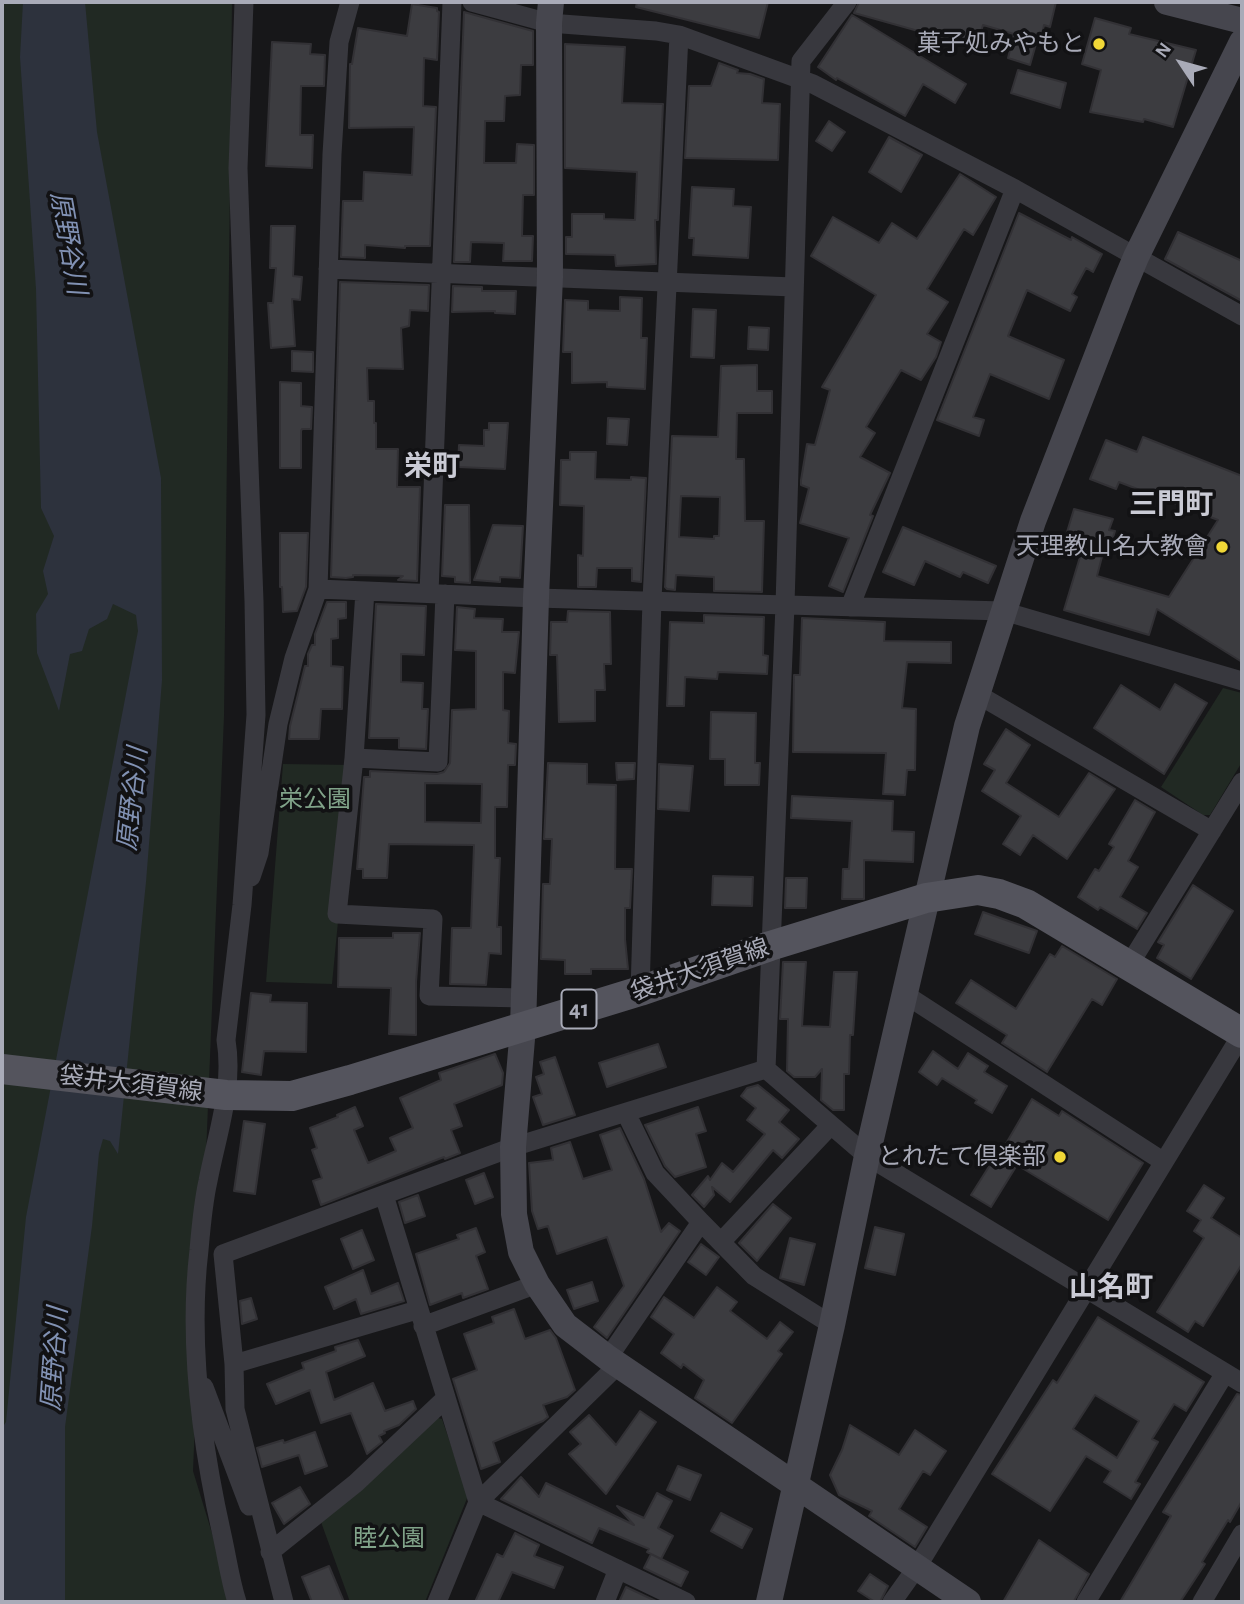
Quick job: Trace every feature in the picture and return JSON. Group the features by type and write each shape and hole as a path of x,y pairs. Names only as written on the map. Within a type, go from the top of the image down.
{"main road":[{"name":"袋井大須賀線","path":"2,1069 226,1095 292,1096 350,1080 523,1012 640,991 770,946 926,898 978,890 1026,904 1242,1034"}],"street":[{"path":"237,1601 215,1506 200,1415 196,1339 198,1253 207,1183 226,1095 229,1061 226,1040 242,905 256,715 238,168 244,2"},
{"path":"242,905 260,853 278,724 294,657 318,589 328,269 339,42 350,2"},
{"path":"354,758 438,762 440,275 452,2"},
{"path":"472,2 550,12 679,35 801,80 1015,189 1242,316"},
{"path":"766,1069 785,605 801,61 847,2"},
{"path":"1167,2 1242,21"},
{"path":"550,12 550,277 536,598 523,1012 513,1147 514,1214 522,1252 537,1284 565,1325 968,1602"},
{"path":"640,991 652,600 679,35"},
{"path":"769,1602 867,1156 967,726 1033,522 1136,257 1242,42"},
{"path":"850,607 1015,189"},
{"path":"328,269 794,287"},
{"path":"318,589 1003,611 1242,681"},
{"path":"365,591 354,758 337,914 433,919 429,996 523,1012"},
{"path":"977,694 1212,831"},
{"path":"1129,965 1242,782"},
{"path":"906,995 1164,1163"},
{"path":"892,1602 917,1567 1242,1034"},
{"path":"284,1602 235,1409 234,1364 223,1254 513,1147 766,1069"},
{"path":"766,1069 867,1156 1242,1383"},
{"path":"626,1113 655,1173 701,1222 754,1276 832,1325"},
{"path":"721,1242 831,1125"},
{"path":"383,1195 478,1502 686,1602"},
{"path":"438,1602 478,1502 614,1361 701,1222"},
{"path":"234,1364 420,1318 537,1284"},
{"path":"198,1372 238,1482 270,1552"},
{"path":"1086,1602 1225,1373"},
{"path":"270,1552 356,1483 445,1399"},
{"path":"1202,1602 1242,1534"},
{"path":"605,1602 618,1569"}],"green space":[{"path":"2,2 232,2 224,716 193,1471 233,1602 2,1602"},
{"path":"1223,688 1242,693 1242,762 1210,815 1203,815 1161,787"},
{"name":"栄公園","path":"283,764 353,765 332,984 266,982"},
{"name":"睦公園","path":"434,1417 442,1419 468,1496 425,1602 350,1602 321,1522"}],"water":[{"name":"原野谷川","path":"23,2 85,2 97,132 161,478 162,680 146,882 118,1154 110,1141 103,1139 99,1153 65,1427 65,1602 2,1602 2,1428 6,1422 26,1217 138,631 136,615 113,604 107,619 89,629 82,651 70,654 59,711 37,653 36,614 48,594 43,571 54,536 41,508 36,289 20,57"}],"building":[{"path":"637,2 768,2 759,38 636,7"},
{"path":"859,2 1056,2 1050,27 1044,25 1040,45 1036,44 1030,65 1008,58 1014,34 983,25 977,45 969,42 968,45 854,13"},
{"path":"412,4 437,8 439,12 437,60 424,58 423,106 436,107 430,246 405,248 365,245 365,258 341,257 343,201 363,201 364,172 412,175 414,127 349,128 350,64 358,28 407,36"},
{"path":"464,12 533,31 533,65 521,65 520,95 505,96 504,121 485,121 484,163 516,163 517,144 534,145 534,195 523,195 522,236 533,236 532,261 503,261 504,243 471,242 470,262 454,262"},
{"path":"852,15 966,84 955,103 923,84 905,116 837,78 836,80 818,67"},
{"path":"1095,18 1131,28 1129,34 1196,50 1173,127 1144,119 1143,122 1090,112 1101,70 1082,64"},
{"path":"272,42 311,44 310,54 325,55 324,86 301,86 300,135 313,135 312,168 266,166"},
{"path":"565,44 625,47 622,103 663,104 658,220 655,220 656,264 616,266 615,255 566,254 566,237 572,237 572,214 604,214 604,219 635,220 637,172 565,168"},
{"path":"719,63 738,70 737,73 764,79 762,103 780,104 778,160 685,158 689,86 711,86"},
{"path":"1018,70 1066,83 1060,108 1011,93"},
{"path":"829,121 845,132 832,151 816,141"},
{"path":"889,137 922,155 901,192 869,172"},
{"path":"960,174 996,197 973,235 964,229 927,289 948,302 927,334 941,342 936,357 921,380 901,370 866,427 875,433 860,457 890,473 870,515 873,516 843,592 829,586 849,538 800,523 809,488 801,485 801,480 807,444 815,445 830,390 822,387 876,295 811,256 833,217 879,243 892,223 917,239"},
{"path":"692,187 734,189 733,206 751,207 748,258 693,255 694,238 689,238"},
{"path":"1019,213 1102,254 1093,272 1086,268 1072,294 1077,297 1070,311 1027,290 1008,336 1064,360 1049,399 990,374 973,417 984,420 979,436 937,420"},
{"path":"271,226 295,226 293,276 302,277 300,300 292,299 295,346 271,348 268,303 273,303 276,268 270,268"},
{"path":"1178,232 1242,261 1242,301 1165,259"},
{"path":"340,282 429,285 428,311 410,310 409,326 401,328 403,369 367,368 368,401 374,401 376,449 398,449 397,487 420,487 417,581 398,580 403,576 331,577"},
{"path":"453,286 482,287 482,291 516,291 515,314 495,311 452,312"},
{"path":"620,297 642,298 641,338 647,338 645,389 607,387 607,382 572,383 572,352 563,352 565,300 588,301 588,310 620,311"},
{"path":"693,309 716,310 714,358 691,357"},
{"path":"749,327 769,328 768,350 748,349"},
{"path":"292,351 313,352 313,372 292,371"},
{"path":"757,365 757,391 772,391 772,413 737,413 736,459 744,459 745,521 764,521 762,592 714,591 714,577 676,575 675,590 665,587 672,436 718,437 721,366","holes":["681,496 720,497 719,536 714,536 714,539 679,537"]},
{"path":"280,382 301,383 301,406 312,407 311,429 301,431 301,468 280,468"},
{"path":"608,418 629,419 627,445 607,444"},
{"path":"489,423 508,423 505,469 458,467 459,445 484,446 484,430 489,430"},
{"path":"1143,437 1242,476 1242,662 1157,609 1149,635 1064,610 1083,547 1064,542 1074,509 1113,519 1109,530 1115,531 1110,547 1105,545 1097,576 1169,597 1218,520 1119,482 1116,489 1090,479 1106,440 1137,452"},
{"path":"570,452 596,452 595,479 646,478 641,582 632,581 632,568 597,568 596,587 578,587 578,555 583,556 584,506 560,505 561,460 570,460"},
{"path":"445,505 469,505 470,583 455,582 455,577 442,576"},
{"path":"493,525 523,526 520,578 500,577 500,582 474,580"},
{"path":"903,527 996,566 988,583 963,572 960,577 925,561 914,585 883,572"},
{"path":"280,533 308,533 306,587 297,611 283,612"},
{"path":"327,602 346,602 346,618 338,619 338,638 331,639 331,666 343,667 342,709 321,709 319,739 289,739 305,666 308,666 308,654 312,645 315,645 315,634"},
{"path":"376,604 426,606 424,655 401,654 401,682 423,683 422,709 428,709 426,749 399,748 399,738 369,738"},
{"path":"457,607 475,609 474,618 503,619 502,632 519,632 515,673 503,672 503,710 509,711 508,743 516,744 515,765 508,765 507,807 495,807 495,858 500,858 497,927 501,927 501,954 489,953 486,985 450,984 452,928 471,928 474,845 389,844 387,878 363,878 363,869 357,869 364,777 370,777 370,771 444,772 450,763 452,710 476,709 476,651 455,650","holes":["425,783 482,784 481,823 425,822"]},
{"path":"568,611 610,612 611,664 604,664 605,690 595,690 595,721 559,722 557,655 550,655 551,622 567,622"},
{"path":"704,615 764,617 763,655 768,656 767,674 718,672 717,679 685,677 684,706 667,706 670,622 704,623"},
{"path":"802,618 885,622 884,641 951,642 951,663 907,662 902,708 916,709 915,770 907,770 905,795 883,794 886,753 793,752 794,675 800,675"},
{"path":"1175,684 1207,703 1164,774 1094,728 1121,685 1160,710"},
{"path":"711,712 756,713 755,763 760,763 759,785 725,785 725,759 710,759"},
{"path":"1006,729 1030,745 1006,783 1059,817 1089,773 1115,789 1067,859 1033,835 1020,855 1003,844 1021,816 982,791 995,770 984,764"},
{"path":"548,763 587,764 587,784 616,785 615,869 632,869 630,908 625,908 628,969 591,969 591,974 565,974 565,960 541,959 543,884 550,884 552,839 544,839"},
{"path":"616,763 635,763 634,779 617,780"},
{"path":"659,764 693,766 689,811 658,809"},
{"path":"792,796 893,801 892,831 914,832 913,862 864,860 864,899 842,899 843,869 849,869 852,821 791,818"},
{"path":"1135,800 1155,812 1128,861 1138,867 1120,897 1147,913 1137,929 1078,897 1095,869 1099,871 1114,847 1109,844"},
{"path":"713,876 753,877 752,906 712,905"},
{"path":"786,878 807,878 806,908 785,908"},
{"path":"1193,885 1233,911 1191,979 1157,958 1164,945 1158,942"},
{"path":"983,912 1037,931 1029,953 975,934"},
{"path":"393,933 420,933 416,1035 389,1034 391,988 338,987 339,938 393,938"},
{"path":"1062,946 1117,979 1102,1005 1092,999 1047,1072 1002,1043 1007,1035 956,1003 971,980 1016,1009 1050,954 1055,957"},
{"path":"783,962 806,962 802,1026 830,1027 834,972 857,972 849,1074 844,1074 844,1110 833,1110 821,1100 822,1069 815,1077 794,1077 787,1071 788,1019 780,1019"},
{"path":"251,993 271,995 270,1002 307,1003 306,1052 264,1051 261,1075 242,1072"},
{"path":"658,1044 666,1067 607,1087 599,1063"},
{"path":"933,1051 958,1069 968,1053 988,1066 984,1072 1007,1086 992,1113 942,1078 937,1085 919,1072"},
{"path":"495,1054 503,1073 502,1085 454,1104 462,1126 451,1130 460,1153 321,1205 313,1181 322,1178 312,1150 317,1148 310,1128 355,1107 363,1126 354,1130 368,1163 396,1151 390,1138 413,1128 400,1098 441,1080 439,1073"},
{"path":"555,1057 575,1115 543,1125 533,1097 542,1094 536,1077 544,1074 540,1062"},
{"path":"758,1085 789,1110 779,1122 799,1139 782,1158 773,1150 730,1202 712,1187 714,1195 704,1207 692,1195 708,1176 710,1180 722,1163 733,1172 765,1134 747,1120 756,1108 741,1096 747,1088"},
{"path":"1032,1099 1059,1116 1062,1111 1143,1163 1108,1220 1017,1165 991,1207 971,1195 1002,1146 1004,1147"},
{"path":"698,1107 706,1131 696,1134 706,1167 675,1177 665,1166 645,1125"},
{"path":"244,1121 265,1124 255,1194 234,1191"},
{"path":"620,1128 644,1179 661,1232 669,1223 680,1231 607,1338 594,1327 624,1286 607,1237 557,1254 548,1226 538,1229 532,1211 529,1163 553,1160 551,1148 570,1142 583,1179 612,1170 600,1135"},
{"path":"484,1173 493,1197 475,1204 466,1180"},
{"path":"1204,1185 1224,1198 1211,1218 1242,1238 1242,1264 1203,1326 1195,1321 1188,1332 1157,1312 1204,1238 1194,1231 1201,1220 1187,1211"},
{"path":"418,1195 425,1216 405,1223 399,1202"},
{"path":"773,1204 791,1218 757,1261 739,1243"},
{"path":"875,1227 904,1234 895,1275 865,1268"},
{"path":"476,1228 485,1252 476,1256 488,1289 463,1298 462,1293 430,1305 416,1254 459,1239 457,1235"},
{"path":"362,1230 374,1260 353,1269 341,1239"},
{"path":"790,1238 815,1244 804,1285 780,1278"},
{"path":"701,1244 719,1257 706,1275 688,1262"},
{"path":"363,1270 371,1294 398,1283 404,1301 361,1314 356,1299 334,1309 325,1287"},
{"path":"592,1282 598,1301 574,1309 567,1290"},
{"path":"717,1287 737,1302 730,1311 767,1339 780,1322 793,1332 778,1351 782,1354 732,1423 695,1398 704,1380 683,1364 681,1368 661,1353 674,1334 651,1317 664,1297 694,1318"},
{"path":"251,1298 257,1319 242,1324 240,1301"},
{"path":"514,1309 525,1339 550,1330 556,1338 575,1390 567,1397 543,1405 548,1417 543,1421 493,1442 500,1462 481,1469 453,1379 477,1370 464,1334 494,1323 492,1317"},
{"path":"1098,1317 1204,1382 1186,1411 1174,1404 1152,1439 1158,1442 1135,1482 1140,1484 1131,1499 1104,1482 1111,1471 1086,1456 1050,1511 992,1474 1053,1380 1057,1383","holes":["1095,1395 1139,1421 1117,1458 1073,1429"]},
{"path":"358,1340 365,1356 326,1372 334,1400 373,1383 385,1411 413,1401 416,1409 399,1425 384,1431 385,1433 379,1436 382,1442 367,1454 351,1413 321,1423 310,1390 276,1404 267,1384 304,1369 302,1363 336,1351 335,1347"},
{"path":"1237,1394 1242,1395 1242,1501 1202,1562 1205,1564 1180,1602 1120,1602 1171,1516 1163,1512"},
{"path":"640,1411 656,1422 606,1494 569,1454 581,1444 570,1432 589,1415 616,1445"},
{"path":"850,1425 899,1455 915,1430 946,1451 930,1475 923,1471 899,1509 927,1527 915,1547 869,1516 872,1511 839,1495 830,1475"},
{"path":"315,1432 327,1466 305,1474 299,1455 262,1467 257,1448 283,1440 284,1443"},
{"path":"678,1466 701,1475 690,1500 667,1490"},
{"path":"521,1477 539,1497 546,1483 634,1525 617,1506 644,1518 657,1493 672,1501 658,1528 673,1536 661,1559 647,1552 649,1549 599,1528 592,1543 501,1499"},
{"path":"300,1487 310,1504 284,1524 272,1503"},
{"path":"721,1513 752,1529 742,1548 711,1531"},
{"path":"515,1533 539,1545 534,1556 563,1567 554,1588 512,1572 498,1602 475,1602 497,1554 503,1557"},
{"path":"1039,1540 1089,1574 1074,1601 1003,1602"},
{"path":"651,1554 688,1572 681,1586 644,1568"},
{"path":"329,1566 344,1602 312,1602 302,1577"},
{"path":"870,1574 888,1586 880,1602 875,1602 858,1591"},
{"path":"626,1587 658,1602 619,1602"}],"place":[{"name":"菓子処みやもと","path":"1099,44"},
{"name":"天理教山名大教會","path":"1222,547"},
{"name":"とれたて倶楽部","path":"1060,1157"}],"district":[{"name":"栄町","path":"432,467"},
{"name":"三門町","path":"1171,505"},
{"name":"山名町","path":"1111,1288"}]}
